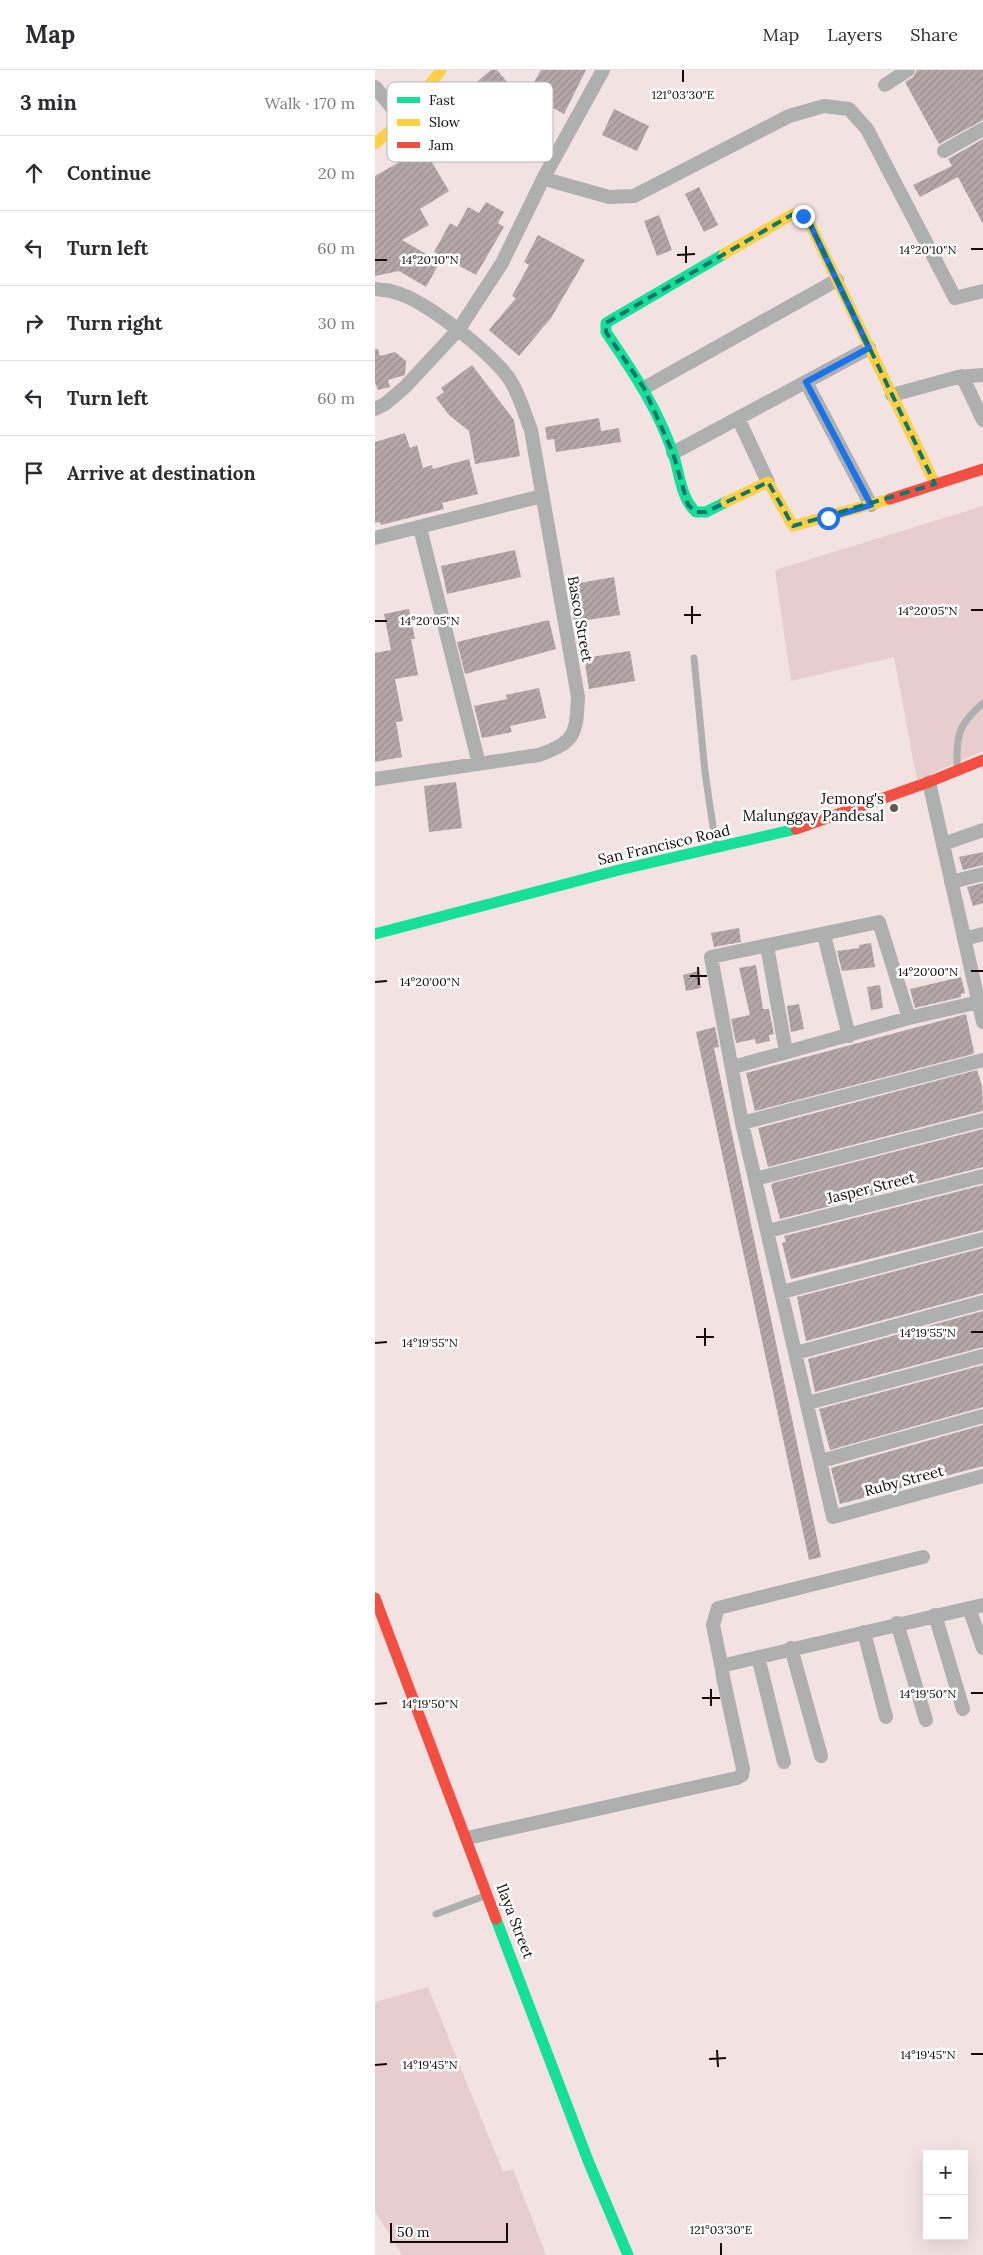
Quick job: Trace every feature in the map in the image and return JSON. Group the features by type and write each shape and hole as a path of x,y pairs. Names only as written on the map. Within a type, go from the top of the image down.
{"street":[{"path":"432,82 441,70"},
{"path":"553,161 603,70"},
{"path":"885,85 908,70"},
{"path":"375,87 387,102"},
{"path":"544,177 609,197 634,196 789,116 824,106 849,109 867,129 955,298 983,291"},
{"path":"944,151 983,129"},
{"path":"375,144 387,133"},
{"path":"375,409 385,404 405,387 459,329 501,263 552,162"},
{"path":"768,482 706,512 696,512 689,505 673,453 644,388 606,332 606,323 793,214 803,216 810,224 935,484"},
{"path":"644,388 837,280"},
{"name":"Basco Street","path":"375,289 394,292 407,297 459,329 509,378 531,430 578,696 576,728 571,737 559,747 545,752 479,764 375,780"},
{"path":"673,453 869,348"},
{"path":"892,394 962,376 983,375"},
{"path":"962,376 983,420"},
{"path":"806,382 871,505"},
{"path":"738,418 768,482 793,526 871,505 983,469"},
{"path":"375,538 542,496"},
{"path":"420,528 479,764"},
{"name":"San Francisco Road","path":"375,934 619,870 787,832 929,782 983,760"},
{"path":"929,782 964,939 981,1002 983,1022"},
{"path":"943,844 983,830"},
{"path":"951,882 983,874"},
{"path":"909,1018 879,922 824,935 711,957 742,1123 821,1461 983,1416"},
{"path":"964,939 983,934"},
{"path":"824,935 849,1036"},
{"path":"767,946 786,1052"},
{"path":"733,1067 909,1018 981,1002"},
{"path":"742,1123 983,1060"},
{"path":"755,1179 983,1120"},
{"name":"Jasper Street","path":"768,1231 983,1176"},
{"path":"782,1292 983,1239"},
{"path":"796,1353 983,1302"},
{"path":"808,1403 983,1356"},
{"name":"Ruby Street","path":"821,1461 833,1517 983,1476"},
{"path":"467,1838 737,1778 741,1775 743,1769 713,1625 718,1608 923,1557"},
{"name":"Ilaya Street","path":"375,1598 489,1894 589,2163 628,2255"},
{"path":"722,1669 725,1665 791,1648 983,1605"},
{"path":"969,1608 983,1648"},
{"path":"935,1615 963,1709"},
{"path":"897,1624 926,1720"},
{"path":"865,1632 886,1717"},
{"path":"791,1648 821,1756"},
{"path":"758,1657 784,1762"}],"lane":[{"path":"694,658 705,772 716,848"},
{"path":"957,770 957,737 968,716 983,704"},
{"path":"436,1914 489,1894"}],"highlighted area":[{"path":"793,214 803,216 810,224 935,484 793,526 768,482 706,512 696,512 688,505 673,453 644,388 606,332 606,323"}],"shaded area":[{"path":"983,506 983,751 917,780 894,657 791,681 775,570"},
{"path":"428,1987 503,2172 513,2169 546,2255 402,2255 375,2211 375,2002"}],"building":[{"path":"491,70 497,70 507,82 477,82"},
{"path":"541,70 586,70 564,114 553,108 553,82 534,82"},
{"path":"917,70 983,70 983,120 939,144 905,82 913,77"},
{"path":"614,109 649,126 637,151 602,135"},
{"path":"983,139 983,224 958,177 920,197 913,185 952,166 948,159"},
{"path":"432,162 449,191 420,209 429,225 402,240 440,262 426,287 399,271 375,276 375,176 398,163"},
{"path":"699,187 718,225 704,232 685,194"},
{"path":"486,202 504,212 498,223 504,227 476,275 434,252 450,223 457,227 468,207 479,213"},
{"path":"659,215 672,250 657,256 644,221"},
{"path":"538,235 585,260 551,318 519,356 489,330 516,298 512,296 529,265 524,262"},
{"path":"375,349 378,349 380,356 395,352 406,361 405,375 388,380 390,387 378,390 375,383"},
{"path":"472,365 514,420 520,456 475,464 469,431 449,415 436,398 444,392 441,388"},
{"path":"599,418 601,431 619,428 621,442 556,452 554,439 547,440 545,427"},
{"path":"405,433 410,448 417,445 423,468 432,465 433,469 469,459 478,494 442,503 444,509 381,525 380,522 375,523 375,442"},
{"path":"515,550 521,577 447,594 441,566"},
{"path":"614,577 620,615 574,622 570,604 577,603 574,584"},
{"path":"409,609 415,639 411,639 418,675 395,679 403,721 396,722 402,757 375,762 375,653 391,650 384,614"},
{"path":"549,620 556,649 465,674 457,642"},
{"path":"630,651 635,681 589,689 584,658"},
{"path":"539,688 546,718 510,726 512,732 482,738 474,706 507,699 506,695"},
{"path":"456,782 462,828 429,832 424,786"},
{"path":"983,852 983,865 963,870 959,857"},
{"path":"983,883 983,903 973,906 967,887"},
{"path":"739,928 741,942 714,947 711,933"},
{"path":"871,943 875,967 842,971 837,951 859,948 859,945"},
{"path":"756,965 763,1009 769,1009 774,1034 769,1035 770,1041 756,1044 755,1039 736,1043 731,1019 750,1015 739,968"},
{"path":"698,971 701,988 686,991 683,975"},
{"path":"961,977 965,993 961,994 961,997 915,1008 910,989"},
{"path":"880,985 883,1008 871,1010 867,987"},
{"path":"799,1004 804,1029 791,1032 787,1006"},
{"path":"966,1014 973,1054 755,1111 746,1073"},
{"path":"715,1027 719,1047 714,1048 821,1557 809,1560 696,1032"},
{"path":"977,1070 982,1086 983,1111 768,1167 758,1128"},
{"path":"983,1129 983,1167 780,1219 771,1185 773,1183"},
{"path":"983,1185 983,1230 791,1279 782,1243 786,1242 784,1236"},
{"path":"983,1248 983,1293 806,1341 797,1297"},
{"path":"983,1311 983,1347 815,1392 808,1359"},
{"path":"983,1365 983,1407 830,1450 819,1409"},
{"path":"983,1425 983,1466 840,1504 831,1468"}],"traffic: fast":[{"path":"724,254 606,323 606,332 654,409 669,443 682,488 691,507 696,512 706,512 726,502"},
{"path":"375,934 619,870 796,829"},
{"path":"496,1919 589,2163 628,2255"}],"traffic: slow":[{"path":"432,82 441,70"},
{"path":"375,144 387,133"},
{"path":"724,254 793,214 803,216 810,224 935,484"},
{"path":"726,502 768,482 793,526 890,499"}],"traffic: jam":[{"path":"890,499 983,469"},
{"path":"796,829 929,782 983,760"},
{"path":"375,1598 496,1919"}],"place":[{"name":"Jemong's Malunggay Pandesal","path":"894,808"}],"route":[{"path":"803,216 810,224 869,348 806,382 871,505 828,518"}]}
